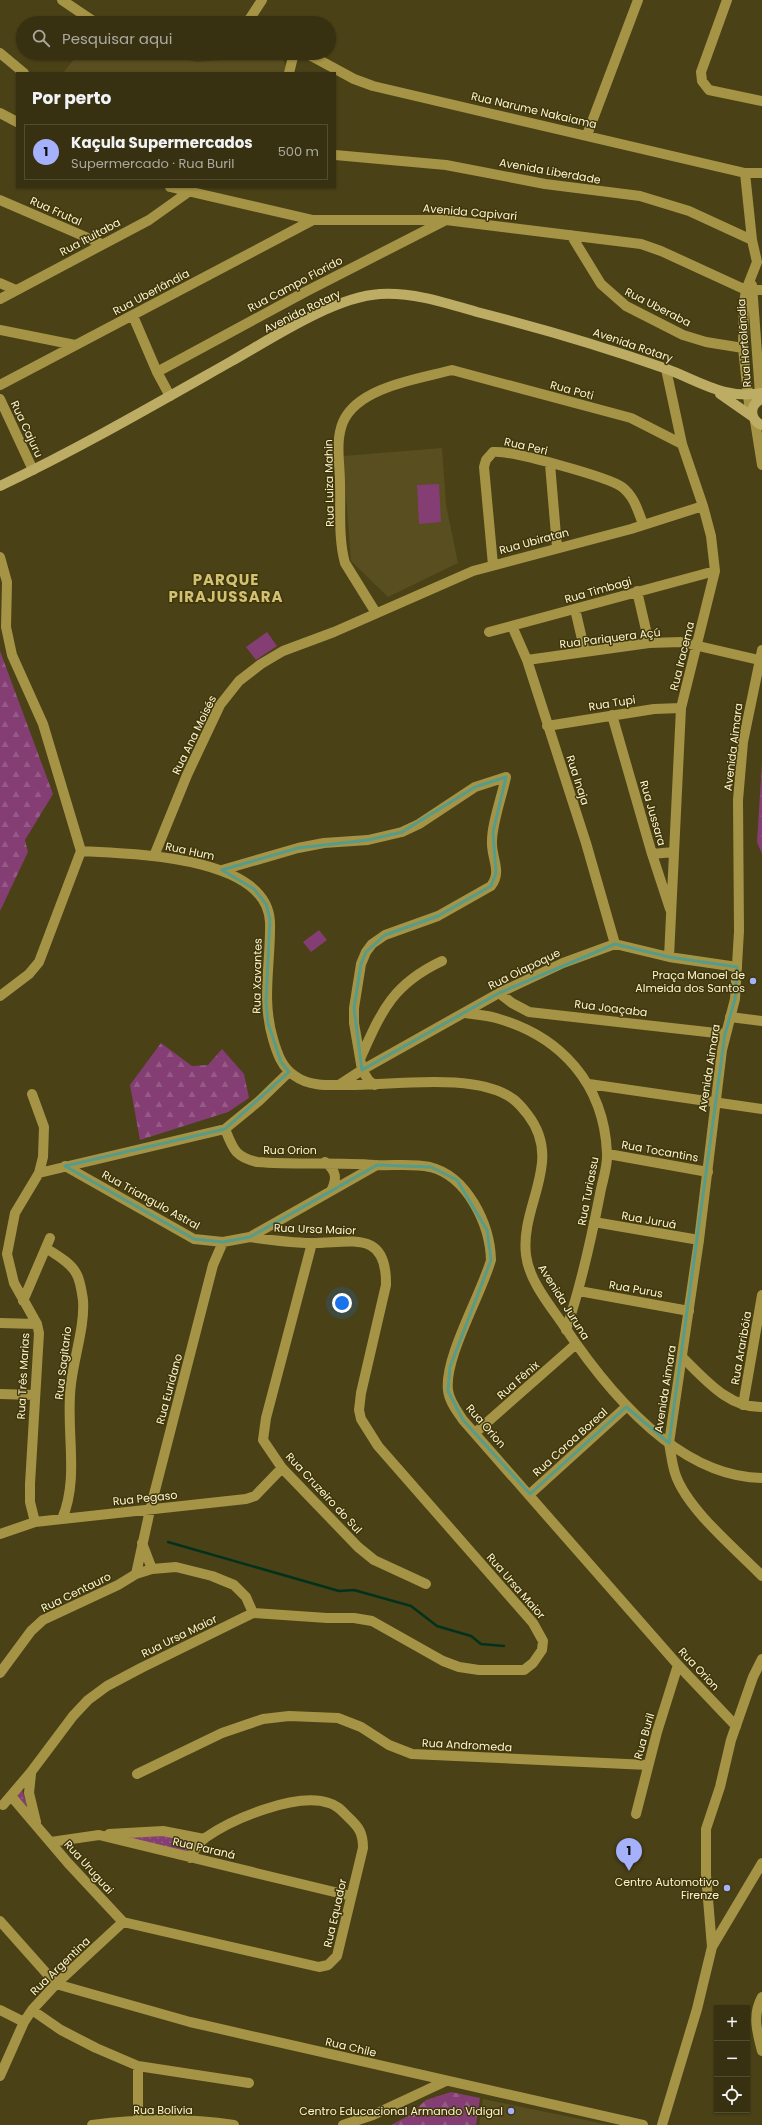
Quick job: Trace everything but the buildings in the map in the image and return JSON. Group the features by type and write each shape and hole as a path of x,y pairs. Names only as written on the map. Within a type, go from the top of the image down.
{"main road":[{"name":"Avenida Rotary","path":"0,486 33,470 170,396 301,322 357,298 380,294 406,295 432,300 566,335 666,368 708,387 734,395 761,396"},
{"name":"Avenida Rotary","path":"708,387 755,418"},
{"path":"755,418 754,404 761,396"}],"street":[{"path":"62,0 86,16"},
{"path":"252,16 262,0"},
{"path":"587,135 638,0"},
{"path":"726,0 702,72 702,81 709,90 762,101"},
{"path":"0,53 23,72"},
{"path":"289,72 292,60"},
{"name":"Rua Narume Nakaiama","path":"320,60 366,84 587,135 745,174 762,173"},
{"path":"0,113 16,121"},
{"name":"Avenida Liberdade","path":"336,155 446,165 545,184 640,196 689,211 752,240"},
{"path":"745,174 752,240 760,261 753,288"},
{"name":"Avenida Capivari","path":"173,188 313,220 446,220 648,246 753,288"},
{"name":"Rua Ituitaba","path":"0,299 150,220 187,192"},
{"name":"Rua Frutal","path":"0,200 102,244"},
{"name":"Rua Uberlândia","path":"0,385 75,345 134,316 313,220"},
{"name":"Rua Campo Florido","path":"157,372 305,292 446,220"},
{"name":"Rua Uberaba","path":"571,235 601,284 611,295 626,306 683,335 706,342 743,348"},
{"path":"0,283 16,290"},
{"name":"Rua Hortolândia","path":"753,288 743,348 748,395 755,418"},
{"name":"Rua Hortolândia","path":"753,288 761,396"},
{"path":"134,316 157,372 170,396"},
{"path":"0,330 75,345"},
{"name":"Rua Iracema","path":"666,368 682,444 703,506 711,536 715,571 681,708 669,957"},
{"name":"Rua Poti","path":"452,370 631,418 682,444"},
{"name":"Rua Luiza Mahin","path":"376,613 358,581 349,570 343,554 338,452 343,423 357,403 366,396 452,370"},
{"name":"Rua Cajuru","path":"0,399 33,470"},
{"path":"755,418 762,460"},
{"name":"Rua Peri","path":"493,565 484,473 486,460 493,452 499,452 597,476 621,487 634,502 643,524"},
{"path":"550,464 557,548"},
{"name":"Rua Ubiratan","path":"376,613 473,571 703,506"},
{"path":"0,556 7,582 6,627 12,655 43,724 81,851 39,962 29,974 0,996"},
{"name":"Rua Timbagi","path":"489,632 715,571"},
{"path":"637,591 649,644"},
{"path":"575,609 585,652"},
{"name":"Rua Ana Moisés","path":"154,856 187,775 220,705 239,681 282,651 334,632 376,613"},
{"name":"Rua Inaja","path":"512,626 527,660 547,726 586,843 615,944"},
{"name":"Rua Pariquera Açú","path":"527,660 649,644 681,642 696,644 759,660"},
{"name":"Avenida Aimara","path":"669,1443 699,1240 725,1034 735,999 737,967 738,800 743,742 762,650"},
{"name":"Rua Tupi","path":"547,726 612,715 681,708"},
{"name":"Rua Jussara","path":"612,715 652,854 672,916"},
{"path":"222,870 298,848 324,843 368,840 402,832 419,824 475,786 506,777 492,843 496,873 495,881 491,886 438,916 385,935 372,944 360,964 354,1008 354,1023 361,1056 362,1070 369,1081 375,1085"},
{"name":"Rua Hum","path":"81,851 154,856 222,870"},
{"path":"652,854 674,852"},
{"name":"Rua Xavantes","path":"222,870 238,878 254,889 266,904 270,920 266,1002 268,1023 281,1062 288,1072"},
{"path":"615,944 669,957 737,967"},
{"name":"Rua Oiapoque","path":"339,1085 362,1070 500,994 563,963 615,944"},
{"path":"361,1056 384,1007 412,979 427,968 442,961"},
{"name":"Rua Joaçaba","path":"500,994 512,1003 529,1012 725,1034"},
{"path":"526,1028 529,1012"},
{"name":"Rua Turiassu","path":"466,1013 495,1017 526,1028 562,1053 589,1084 604,1130 608,1154 579,1291 566,1330"},
{"path":"730,1017 762,1021"},
{"path":"39,1173 225,1129 260,1101 288,1072 301,1080 313,1084 339,1085"},
{"name":"Avenida Juruna","path":"339,1085 450,1082 494,1089 514,1099 530,1117 542,1143 543,1157 525,1238 527,1265 534,1282 576,1344 626,1407 669,1443 708,1465 733,1475 762,1478"},
{"path":"589,1084 762,1109"},
{"name":"Rua Três Marias","path":"32,1094 44,1127 43,1157 39,1173 15,1212 4,1253 14,1283 37,1324 39,1333 34,1395 30,1484 30,1502 35,1522"},
{"name":"Rua Orion","path":"225,1129 234,1150 244,1159 257,1162 280,1164 325,1162 377,1165 416,1164 443,1172 457,1180 472,1202 487,1230 491,1260 452,1360 448,1382 448,1391 452,1404 463,1420 530,1494 678,1665 736,1726"},
{"name":"Rua Tocantins","path":"608,1154 708,1172"},
{"name":"Rua Orion","path":"325,1162 332,1167 335,1173 335,1179 331,1191"},
{"name":"Rua Triangulo Astral","path":"65,1166 194,1239 223,1242 250,1237 377,1165"},
{"name":"Rua Juruá","path":"594,1222 699,1240"},
{"name":"Rua Ursa Maior","path":"3,1805 31,1772 72,1716 88,1700 108,1686 142,1668 253,1613 327,1618 354,1618 372,1621 444,1661 459,1667 478,1670 524,1670 533,1663 542,1650 543,1641 534,1623 419,1495 378,1446 361,1419 361,1393 386,1285 386,1269 382,1255 374,1248 360,1241 344,1240 312,1243 250,1237"},
{"path":"23,1301 50,1238"},
{"name":"Rua Euridano","path":"136,1574 150,1510 213,1265 223,1242"},
{"name":"Rua Cruzeiro do Sul","path":"312,1243 262,1432 262,1440 282,1468 374,1560 426,1584"},
{"name":"Rua Sagitario","path":"46,1248 62,1259 77,1273 83,1300 78,1343 70,1385 71,1483 68,1504 62,1519"},
{"name":"Rua Purus","path":"579,1291 689,1311"},
{"name":"Rua Araribóia","path":"743,1405 762,1295"},
{"path":"0,1323 37,1324"},
{"name":"Rua Fênix","path":"475,1432 576,1344"},
{"path":"682,1356 724,1396 743,1405 762,1407"},
{"path":"0,1394 34,1395"},
{"name":"Rua Coroa Boreal","path":"530,1494 626,1407"},
{"path":"669,1443 676,1476 686,1495 712,1527 762,1576"},
{"name":"Rua Pegaso","path":"0,1534 35,1522 246,1499 255,1496 282,1468"},
{"path":"142,1543 152,1569"},
{"name":"Rua Centauro","path":"0,1673 31,1630 43,1620 118,1585 136,1574 152,1569 176,1567 218,1578 234,1585 246,1597 253,1613"},
{"path":"712,1947 706,1875 706,1829 720,1787 736,1726 752,1677 762,1659"},
{"name":"Rua Buril","path":"636,1814 648,1765 678,1665"},
{"name":"Rua Andromeda","path":"137,1774 222,1733 263,1719 309,1715 338,1718 361,1727 389,1745 412,1754 648,1765"},
{"name":"Rua Uruguai","path":"31,1772 29,1793 38,1826"},
{"name":"Rua Uruguai","path":"11,1796 68,1863 123,1922"},
{"name":"Rua Equador","path":"123,1922 318,1967 328,1965 337,1956 363,1848 363,1835 360,1828 338,1808 328,1802 312,1800 273,1805 204,1839 190,1858"},
{"path":"99,1835 163,1831 204,1839"},
{"name":"Rua Paraná","path":"51,1842 99,1835 351,1896"},
{"path":"662,2125 697,2009 712,1947 762,1863"},
{"path":"0,1921 56,1984"},
{"name":"Rua Argentina","path":"0,2076 24,2022 32,2010 56,1984 123,1922"},
{"name":"Rua Chile","path":"56,1984 190,2022 643,2125"},
{"path":"762,1997 758,2004 755,2018 762,2051"},
{"path":"0,2010 24,2022"},
{"path":"32,2010 75,2037 138,2066 249,2083"},
{"path":"138,2066 138,2121"},
{"path":"343,2125 373,2115 446,2080"},
{"name":"Rua Bolívia","path":"92,2125 138,2121 192,2121 234,2125"}],"highlighted area":[{"path":"506,777 493,832 496,873 491,886 438,916 385,935 366,952 361,964 354,1008 362,1070 499,993 615,944 669,957 737,967 735,999 725,1034 669,1443 626,1407 530,1494 463,1420 448,1391 450,1367 491,1260 487,1230 457,1180 431,1167 377,1165 250,1237 223,1242 194,1239 65,1166 225,1129 289,1072 281,1062 268,1023 266,1002 270,919 266,904 254,889 222,870 298,848 368,840 402,832 475,787"}],"shaded area":[{"path":"73,60 187,60 197,62 221,60 283,60 287,68 285,72 64,72"},
{"path":"442,448 446,505 458,563 388,597 351,561 343,456"},
{"name":"Centro Educacional Armando Vidigal","path":"483,2099 600,2123 611,2125 479,2125"}],"green space":[{"path":"439,484 441,522 419,524 417,485"},
{"path":"267,632 277,646 256,660 246,647"},
{"path":"0,651 53,794 25,840 28,852 0,911"},
{"path":"762,763 762,854 757,842"},
{"path":"319,930 327,940 311,952 303,942"},
{"path":"161,1043 192,1066 208,1065 222,1049 244,1074 249,1098 228,1112 140,1140 130,1085"},
{"path":"22,1790 23,1792 27,1807 17,1796"},
{"path":"156,1833 192,1842 191,1852 189,1853 122,1837"},
{"path":"451,2092 480,2098 476,2125 391,2125 408,2116 426,2100"}],"waterway":[{"path":"168,1542 339,1591 354,1590 411,1606 437,1626 471,1636 481,1644 504,1646"}],"place":[{"name":"Praça Manoel de Almeida dos Santos","path":"753,981"},
{"name":"Kaçula Supermercados","path":"629,1871"},
{"name":"Centro Automotivo Firenze","path":"727,1888"},
{"name":"Centro Educacional Armando Vidigal","path":"511,2111"}],"district":[{"name":"PARQUE PIRAJUSSARA","path":"226,588"}]}
